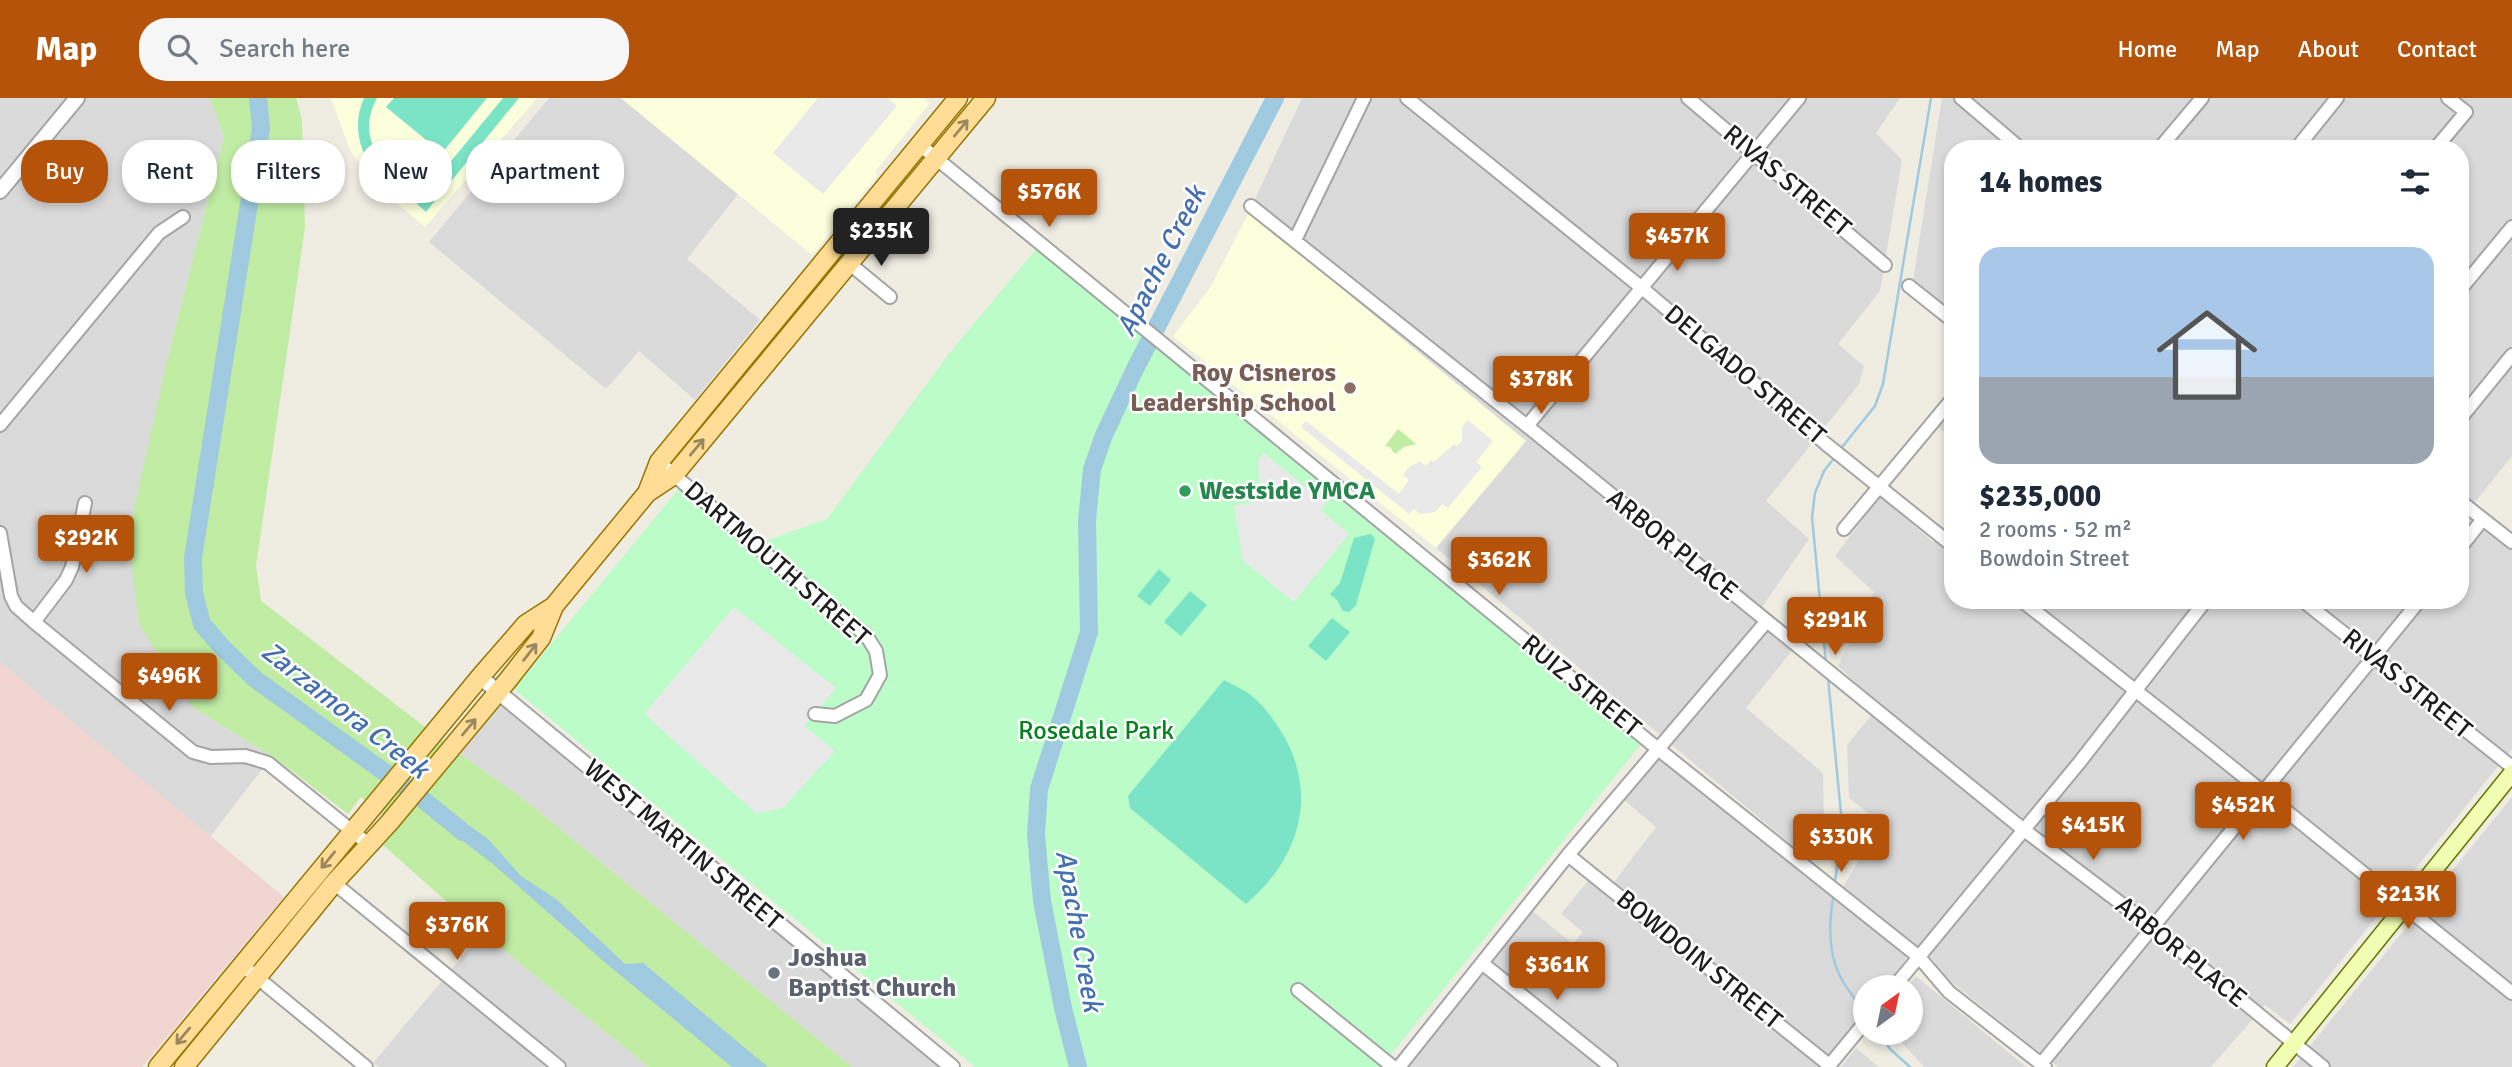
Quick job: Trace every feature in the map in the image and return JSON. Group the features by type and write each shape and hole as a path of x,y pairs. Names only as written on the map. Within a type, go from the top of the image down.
{"main road":[{"path":"184,1067 334,883 389,823 498,692 541,638 554,606 647,493 674,475 986,98"},
{"path":"647,493 659,462 920,145 952,100"},
{"path":"743,392 755,361 841,256 838,244"},
{"path":"158,1067 480,677 526,624 554,606"},
{"path":"2275,1067 2512,773"}],"street":[{"path":"0,191 77,98"},
{"path":"1295,240 1364,98"},
{"name":"DELGADO STREET","path":"1408,98 1944,539"},
{"name":"RIVAS STREET","path":"1688,98 1885,265"},
{"path":"1527,426 1799,98"},
{"path":"1961,98 2010,140"},
{"path":"2303,140 2337,98"},
{"path":"2443,140 2466,112 2448,98"},
{"path":"2167,140 2198,99"},
{"name":"RUIZ STREET","path":"920,145 1658,750 1919,957 1949,992 2043,1065"},
{"name":"ARBOR PLACE","path":"1251,206 1527,426 2024,831 2152,927 2323,1067"},
{"path":"0,425 159,233 183,217"},
{"path":"2469,279 2512,227"},
{"path":"850,264 890,297"},
{"path":"1909,286 1944,314"},
{"path":"2469,408 2512,355"},
{"path":"1844,529 1944,409"},
{"name":"DARTMOUTH STREET","path":"659,462 782,568 866,635 876,651 880,675 866,700 835,716 815,714"},
{"path":"34,622 69,573 85,503"},
{"path":"2469,508 2512,542"},
{"path":"2469,537 2483,519"},
{"path":"0,533 11,596 16,606 34,622 192,752 211,757 245,756 268,763 368,844"},
{"path":"2032,609 2512,993"},
{"path":"1904,975 2024,831 2199,609"},
{"name":"RIVAS STREET","path":"2313,609 2512,767"},
{"path":"2043,1065 2152,927 2413,609"},
{"path":"1399,1067 1568,855 1766,622"},
{"name":"WEST MARTIN STREET","path":"480,677 952,1067"},
{"name":"BOWDOIN STREET","path":"1568,855 1829,1066"},
{"path":"334,883 558,1067"},
{"path":"1482,963 1611,1067"},
{"path":"242,965 366,1067"},
{"path":"1298,990 1393,1067"},
{"path":"1829,1066 1853,1036"}],"shaded area":[{"path":"0,98 210,98 224,137 217,165 217,140 122,140 122,203 207,203 167,361 192,707 272,756 210,837 0,662"},
{"path":"331,98 537,98 501,140 466,140 466,180 452,196 452,140 359,140 359,163 350,150"},
{"path":"549,98 621,98 738,194 687,259 760,320 695,400 639,351 606,389 429,242 466,198 466,203 624,203 624,140 514,140"},
{"path":"621,98 923,98 930,103 875,172 877,176 812,255"},
{"path":"818,98 888,98 897,106 823,194 773,153"},
{"path":"1302,98 1900,98 1876,133 1902,160 1880,291 1838,344 1864,366 1859,384 1766,501 1809,539 1762,607 1802,638 1746,708 1823,773 1824,822 1799,851 1436,548 1525,441 1249,212"},
{"path":"1942,98 2512,98 2512,456 2475,502 2483,510 2476,518 2512,548 2512,749 2290,1024 2265,1005 2211,1067 2058,1067 1945,977 1931,957 1843,887 1881,823 1849,798 1847,745 1880,705 1838,666 1874,592 1835,556 1880,496 1933,542 1944,527 1944,609 2469,609 2469,140 1944,140 1944,305 1913,280"},
{"path":"397,203 446,203 425,227"},
{"name":"Roy Cisneros Leadership School","path":"1249,212 1526,441 1436,548 1173,336 1210,288"},
{"path":"1944,418 1944,432 1937,426"},
{"path":"1468,420 1493,441 1476,462 1482,467 1448,508 1442,504 1435,512 1420,514 1414,509 1409,514 1301,427 1306,421 1399,494 1409,480 1403,475 1409,467 1420,461 1426,466 1454,444 1457,446 1462,441 1462,427"},
{"path":"1264,453 1326,504 1321,510 1349,534 1294,602 1243,561 1234,506 1260,501 1258,460"},
{"path":"734,607 836,688 804,726 835,751 783,808 756,813 644,714"},
{"path":"0,662 284,897 142,1067 0,1067"},
{"path":"495,706 503,707 940,1067 852,1067 522,798 459,753"},
{"path":"1659,757 1905,955 1906,959 1893,975 1853,975 1853,1025 1820,1067 1407,1067 1531,910 1573,944 1583,932 1561,914 1597,870 1614,882 1656,827 1624,800"},
{"path":"2512,797 2512,1067 2293,1067"},
{"path":"482,933 649,1067 379,1067 373,1063"},
{"path":"1923,982 2026,1067 1924,1067 1904,1045 1923,1045"},
{"path":"1856,1048 1879,1067 1841,1067"}],"green space":[{"path":"210,98 296,98 302,120 303,140 231,140 231,203 304,203 305,227 256,566 261,601 522,798 852,1067 649,1067 482,933 383,845 398,827 361,797 348,814 272,756 192,707 139,624 128,536 167,361 207,203 217,203 217,165 224,137"},
{"path":"364,98 377,98 370,117 372,140 360,140 359,116"},
{"path":"394,98 487,98 452,141 426,140 386,107"},
{"path":"503,98 519,98 485,140 468,140"},
{"path":"466,143 466,163 452,180 452,160"},
{"path":"418,203 433,203 426,212"},
{"name":"Rosedale Park","path":"1037,248 1641,744 1381,1067 975,1067 514,689 687,479 763,542 827,519 948,355"},
{"path":"1398,429 1416,444 1404,447 1395,454 1390,447 1385,446"},
{"path":"1371,534 1375,539 1356,605 1349,612 1343,611 1330,594 1340,583 1354,538"},
{"path":"1159,569 1171,580 1150,606 1137,596"},
{"path":"1190,591 1207,605 1181,636 1164,622"},
{"path":"1332,618 1350,632 1326,661 1308,646"},
{"path":"1224,680 1252,696 1270,715 1292,752 1299,776 1301,799 1291,845 1265,886 1246,904 1130,808 1128,796"}],"water":[{"path":"453,814 488,839 521,876 556,899 625,964 643,963 768,1067 732,1067 608,965 494,865 441,824"}],"waterway":[{"name":"Zarzamora Creek","path":"258,98 261,128 193,558 194,593 202,624 255,679 426,802 463,832"},
{"name":"Apache Creek","path":"1078,1067 1063,1008 1042,901 1036,835 1039,789 1089,632 1087,521 1092,469 1104,435 1135,369 1275,98"},
{"path":"1839,451 1875,406 1883,384 1931,98"},
{"path":"1826,664 1812,517 1815,493 1824,471 1835,457"},
{"path":"1828,678 1842,824 1835,883"},
{"path":"1834,893 1830,925 1831,946 1842,981 1853,996"},
{"path":"1887,1045 1910,1067"}],"place":[{"name":"Roy Cisneros Leadership School","path":"1350,388"},
{"name":"Westside YMCA","path":"1185,491"},
{"name":"Joshua Baptist Church","path":"774,973"}]}
